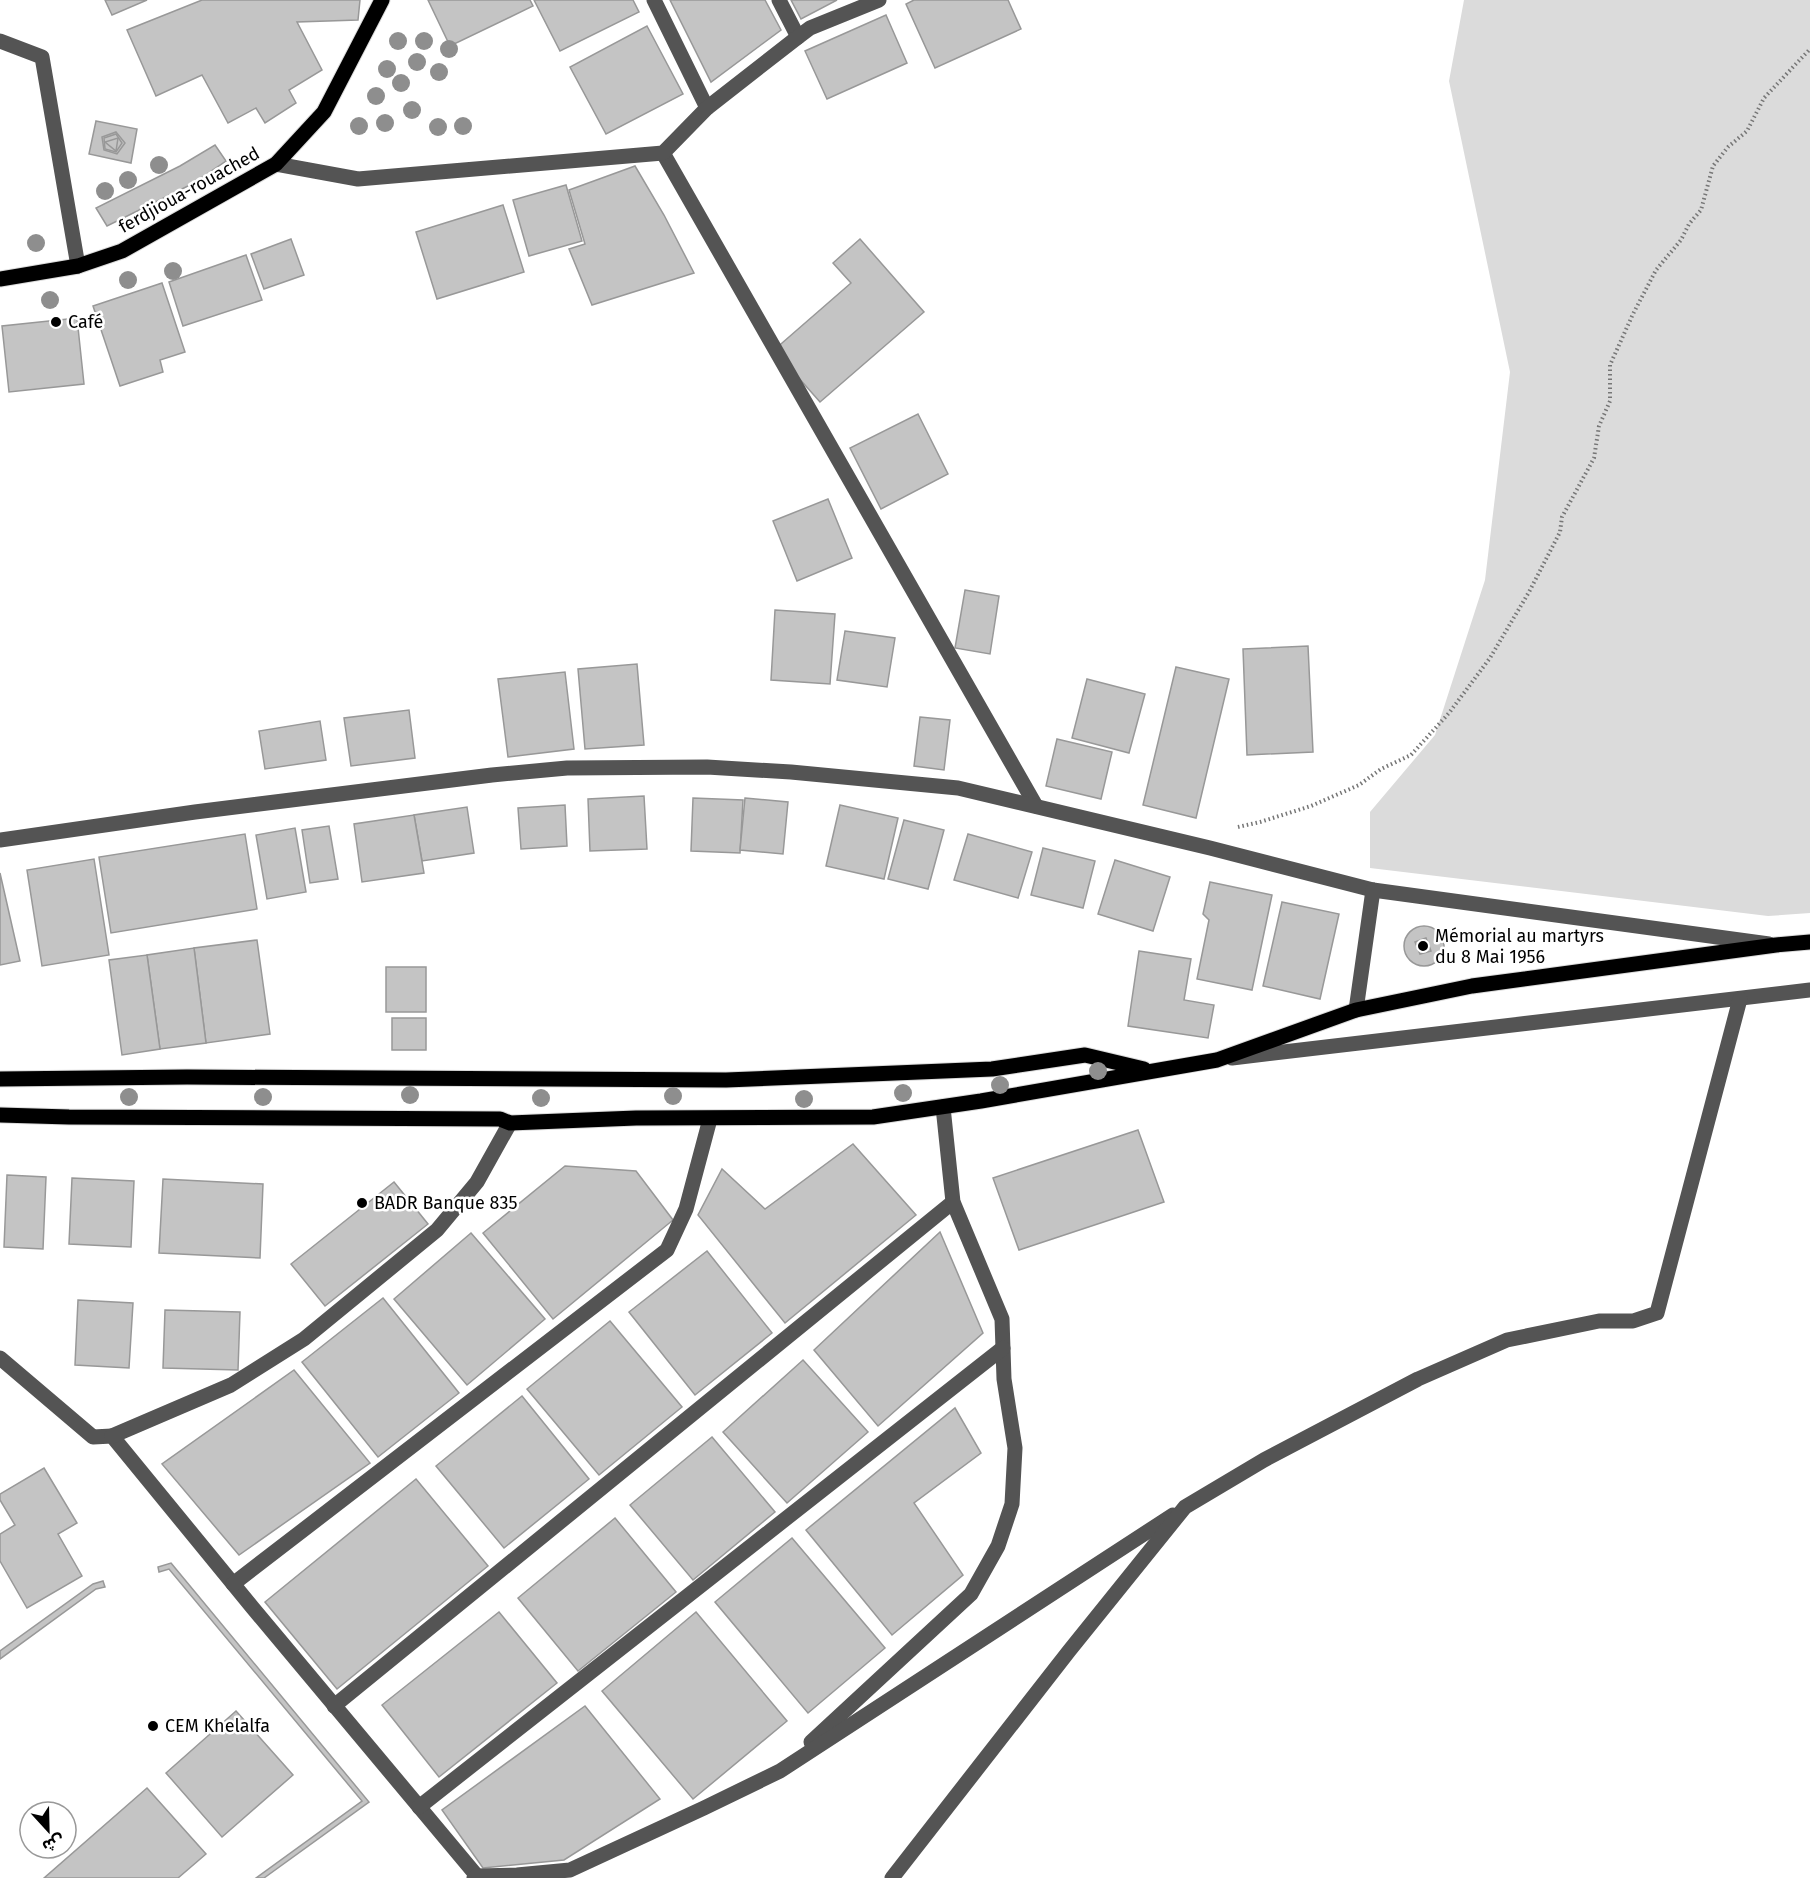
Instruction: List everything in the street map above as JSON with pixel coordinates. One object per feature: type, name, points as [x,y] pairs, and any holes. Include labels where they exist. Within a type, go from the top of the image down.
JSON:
[{"type":"main road","name":"ferdjioua-rouached","points":[[0,279],[78,266],[122,251],[276,164],[324,112],[382,0]]},
{"type":"main road","points":[[0,1115],[500,1119],[510,1123],[636,1118],[873,1117],[1217,1060],[1356,1010],[1472,986],[1810,942]]},
{"type":"main road","points":[[0,1079],[187,1077],[726,1080],[992,1069],[1085,1055],[1150,1070]]},
{"type":"street","points":[[654,0],[707,108]]},
{"type":"street","points":[[779,0],[798,37]]},
{"type":"street","points":[[276,164],[358,179],[663,153],[707,108],[810,28],[879,0]]},
{"type":"street","points":[[0,41],[42,57],[78,266]]},
{"type":"street","points":[[663,153],[1036,806]]},
{"type":"street","points":[[0,840],[375,788],[492,775],[567,768],[707,767],[791,772],[958,788],[1210,848],[1373,890],[1776,945]]},
{"type":"street","points":[[1356,1010],[1373,890]]},
{"type":"street","points":[[1217,1060],[1810,990]]},
{"type":"street","points":[[112,1436],[475,1877],[570,1870],[780,1771],[1185,1507],[1264,1460],[1418,1379],[1507,1340],[1599,1322],[1633,1321],[1657,1312],[1740,999]]},
{"type":"street","points":[[780,1771],[971,1594],[998,1546],[1012,1504],[1015,1448],[1004,1379],[1002,1319],[953,1202],[943,1107]]},
{"type":"street","points":[[233,1584],[667,1250],[686,1209],[710,1119]]},
{"type":"street","points":[[0,1358],[93,1437],[112,1436],[231,1385],[304,1339],[437,1230],[477,1182],[510,1123]]},
{"type":"street","points":[[334,1706],[953,1202]]},
{"type":"street","points":[[419,1807],[1003,1348]]},
{"type":"street","points":[[892,1878],[1185,1507]]},
{"type":"path","points":[[1210,848],[1222,832],[1311,806],[1359,785],[1381,769],[1411,755],[1449,713],[1490,657],[1529,592],[1560,532],[1562,517],[1594,458],[1599,426],[1610,401],[1610,365],[1656,270],[1682,240],[1689,224],[1701,210],[1713,166],[1728,147],[1747,131],[1764,98],[1810,49]]},
{"type":"shaded area","points":[[1464,0],[1810,0],[1810,913],[1768,916],[1370,868],[1370,812],[1435,735],[1485,580],[1510,372],[1449,81]]},
{"type":"building","points":[[105,0],[147,0],[112,15]]},
{"type":"building","points":[[202,0],[360,0],[358,20],[297,22],[322,70],[289,90],[296,103],[265,123],[256,108],[228,123],[202,75],[156,96],[127,30]]},
{"type":"building","points":[[428,0],[530,0],[533,6],[450,46]]},
{"type":"building","points":[[534,0],[633,0],[639,12],[560,51]]},
{"type":"building","points":[[670,0],[765,0],[781,30],[711,82]]},
{"type":"building","points":[[791,0],[837,0],[801,19]]},
{"type":"building","points":[[914,0],[1008,0],[1021,29],[935,68],[906,4]]},
{"type":"building","points":[[886,15],[907,63],[827,99],[805,51]]},
{"type":"building","points":[[647,26],[683,94],[606,134],[570,67]]},
{"type":"building","points":[[96,121],[137,129],[131,163],[89,154]]},
{"type":"building","points":[[116,132],[125,143],[117,154],[104,150],[102,137]]},
{"type":"building","points":[[116,134],[122,143],[116,152],[105,149],[104,138]]},
{"type":"building","points":[[118,138],[116,151],[105,142]]},
{"type":"building","points":[[215,145],[226,161],[192,184],[107,226],[96,208],[180,166]]},
{"type":"building","points":[[635,166],[694,273],[592,305],[569,249],[585,244],[569,190]]},
{"type":"building","points":[[566,185],[582,241],[529,256],[513,200]]},
{"type":"building","points":[[503,205],[524,272],[437,299],[416,232]]},
{"type":"building","points":[[291,239],[304,275],[264,289],[251,254]]},
{"type":"building","points":[[860,239],[924,312],[820,402],[774,350],[851,283],[833,263]]},
{"type":"building","points":[[246,255],[262,300],[183,326],[169,282]]},
{"type":"building","points":[[162,283],[185,352],[160,360],[163,372],[120,386],[93,306]]},
{"type":"building","points":[[77,318],[84,384],[9,392],[2,326]]},
{"type":"building","points":[[918,414],[948,474],[881,509],[850,448]]},
{"type":"building","points":[[828,499],[852,558],[797,581],[773,521]]},
{"type":"building","points":[[965,590],[999,596],[990,654],[955,648]]},
{"type":"building","points":[[775,610],[835,614],[830,684],[771,680]]},
{"type":"building","points":[[845,631],[895,638],[887,687],[837,680]]},
{"type":"building","points":[[1308,646],[1313,752],[1247,755],[1243,649]]},
{"type":"building","points":[[637,664],[644,745],[585,749],[578,669]]},
{"type":"building","points":[[1176,667],[1229,679],[1196,818],[1143,805]]},
{"type":"building","points":[[565,672],[574,749],[508,757],[498,679]]},
{"type":"building","points":[[1087,679],[1145,694],[1129,753],[1072,738]]},
{"type":"building","points":[[409,710],[415,758],[351,766],[344,718]]},
{"type":"building","points":[[920,717],[950,720],[944,770],[914,766]]},
{"type":"building","points":[[320,721],[326,760],[265,769],[259,731]]},
{"type":"building","points":[[1057,739],[1112,752],[1101,799],[1046,786]]},
{"type":"building","points":[[644,796],[647,849],[590,851],[588,799]]},
{"type":"building","points":[[693,798],[743,800],[740,853],[691,851]]},
{"type":"building","points":[[745,798],[788,802],[783,854],[740,850]]},
{"type":"building","points":[[565,805],[567,846],[521,849],[518,808]]},
{"type":"building","points":[[840,805],[898,818],[884,879],[826,866]]},
{"type":"building","points":[[467,807],[474,853],[422,861],[414,815]]},
{"type":"building","points":[[414,815],[424,873],[362,882],[354,824]]},
{"type":"building","points":[[904,820],[944,830],[928,889],[888,879]]},
{"type":"building","points":[[329,826],[338,879],[310,883],[302,830]]},
{"type":"building","points":[[295,828],[306,892],[267,899],[256,835]]},
{"type":"building","points":[[245,834],[257,909],[111,933],[99,857]]},
{"type":"building","points":[[968,834],[1032,852],[1018,898],[954,880]]},
{"type":"building","points":[[1043,848],[1095,861],[1083,908],[1031,895]]},
{"type":"building","points":[[94,859],[109,955],[42,966],[27,870]]},
{"type":"building","points":[[1115,860],[1170,877],[1153,931],[1098,914]]},
{"type":"building","points":[[0,873],[20,961],[0,965]]},
{"type":"building","points":[[1210,882],[1272,895],[1252,990],[1197,979],[1209,920],[1203,914]]},
{"type":"building","points":[[1282,902],[1339,914],[1320,999],[1263,986]]},
{"type":"building","points":[[1424,926],[1438,932],[1444,946],[1438,960],[1424,966],[1410,960],[1404,946],[1410,932]]},
{"type":"building","points":[[1426,938],[1431,951],[1420,954],[1415,942]]},
{"type":"building","points":[[257,940],[270,1034],[206,1043],[194,948]]},
{"type":"building","points":[[194,948],[206,1043],[160,1049],[147,955]]},
{"type":"building","points":[[1139,951],[1191,959],[1184,1000],[1214,1005],[1208,1038],[1128,1026]]},
{"type":"building","points":[[147,955],[160,1049],[122,1055],[109,960]]},
{"type":"building","points":[[386,967],[426,967],[426,1012],[386,1012]]},
{"type":"building","points":[[392,1018],[426,1018],[426,1050],[392,1050]]},
{"type":"building","points":[[1138,1130],[1164,1202],[1019,1250],[993,1178]]},
{"type":"building","points":[[853,1144],[916,1215],[785,1323],[698,1215],[722,1169],[765,1209]]},
{"type":"building","points":[[565,1166],[636,1171],[673,1220],[553,1319],[483,1233]]},
{"type":"building","points":[[7,1175],[46,1177],[43,1249],[4,1247]]},
{"type":"building","points":[[72,1178],[134,1181],[131,1247],[69,1244]]},
{"type":"building","points":[[163,1179],[263,1184],[260,1258],[159,1253]]},
{"type":"building","points":[[394,1182],[428,1224],[325,1306],[291,1264]]},
{"type":"building","points":[[940,1232],[983,1333],[878,1426],[814,1350]]},
{"type":"building","points":[[471,1233],[545,1319],[467,1385],[394,1299]]},
{"type":"building","points":[[707,1251],[772,1333],[695,1395],[629,1312]]},
{"type":"building","points":[[383,1298],[459,1393],[378,1457],[302,1362]]},
{"type":"building","points":[[78,1300],[133,1303],[129,1368],[75,1365]]},
{"type":"building","points":[[165,1310],[240,1312],[238,1370],[163,1368]]},
{"type":"building","points":[[610,1321],[682,1407],[599,1475],[527,1389]]},
{"type":"building","points":[[803,1360],[868,1432],[787,1503],[723,1432]]},
{"type":"building","points":[[294,1370],[370,1463],[239,1555],[162,1464]]},
{"type":"building","points":[[522,1396],[589,1479],[504,1548],[436,1466]]},
{"type":"building","points":[[955,1408],[981,1453],[914,1503],[963,1575],[892,1635],[806,1530]]},
{"type":"building","points":[[712,1437],[775,1512],[693,1580],[630,1505]]},
{"type":"building","points":[[44,1468],[77,1523],[58,1534],[82,1576],[27,1608],[0,1561],[0,1534],[15,1525],[0,1500],[0,1494]]},
{"type":"building","points":[[416,1479],[488,1566],[337,1689],[265,1602]]},
{"type":"building","points":[[615,1518],[676,1592],[578,1671],[518,1598]]},
{"type":"building","points":[[792,1538],[885,1648],[808,1713],[715,1602]]},
{"type":"building","points":[[171,1563],[369,1802],[264,1878],[256,1878],[362,1801],[169,1569],[159,1572],[158,1567]]},
{"type":"building","points":[[103,1581],[105,1587],[96,1589],[0,1659],[0,1651],[93,1584]]},
{"type":"building","points":[[499,1612],[557,1683],[439,1777],[382,1705]]},
{"type":"building","points":[[696,1612],[787,1721],[693,1799],[602,1691]]},
{"type":"building","points":[[585,1706],[660,1799],[564,1860],[483,1868],[442,1810]]},
{"type":"building","points":[[236,1711],[293,1775],[222,1837],[166,1773]]},
{"type":"building","points":[[147,1788],[206,1854],[178,1878],[44,1878],[65,1860],[78,1860],[78,1848]]},
{"type":"place","name":"Café","points":[[56,322]]},
{"type":"place","name":"Mémorial au martyrs du 8 Mai 1956","points":[[1423,946]]},
{"type":"place","name":"BADR Banque 835","points":[[362,1203]]},
{"type":"place","name":"CEM Khelalfa","points":[[153,1726]]}]
